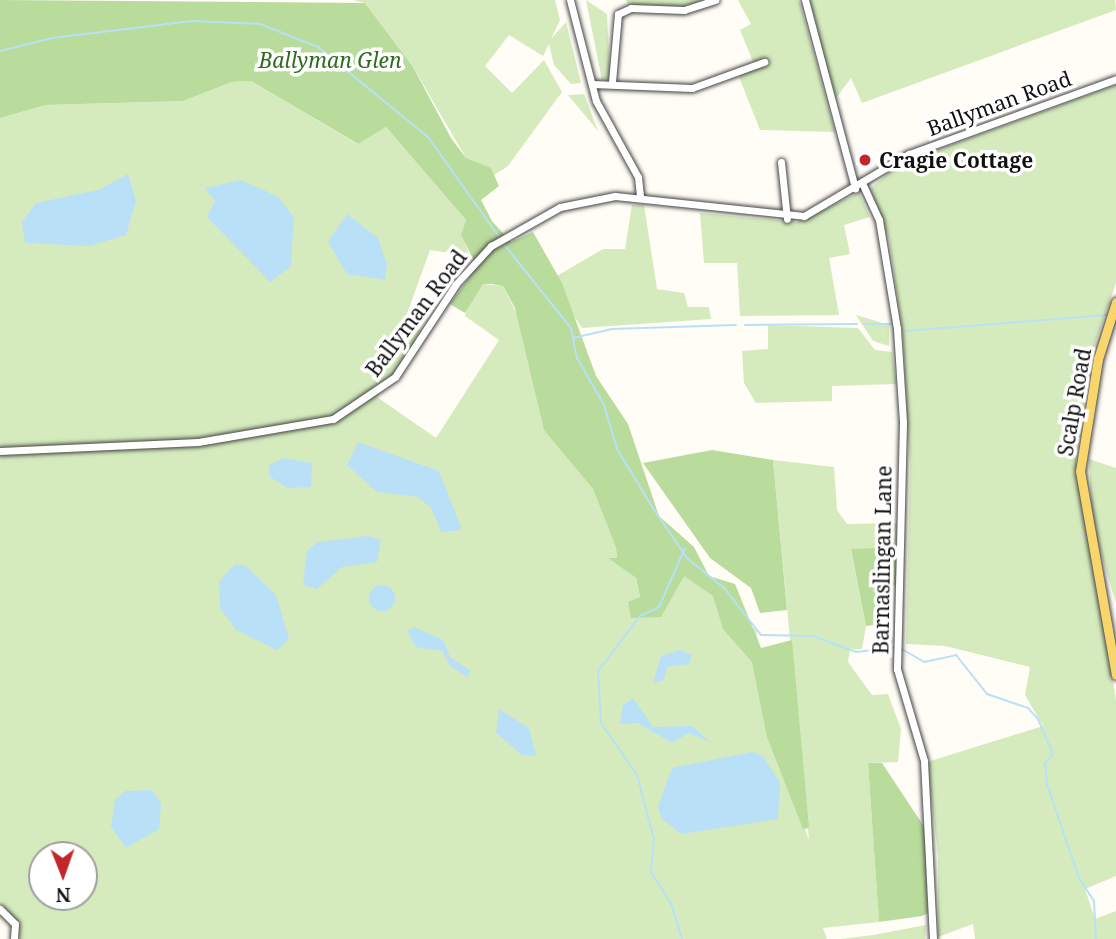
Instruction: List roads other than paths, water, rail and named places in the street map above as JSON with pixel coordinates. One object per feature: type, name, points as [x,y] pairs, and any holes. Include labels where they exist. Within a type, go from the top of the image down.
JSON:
[{"type":"main road","name":"Scalp Road","points":[[1116,302],[1098,359],[1080,471],[1116,675]]},
{"type":"street","points":[[570,0],[606,127],[638,177],[640,197]]},
{"type":"street","points":[[612,82],[618,14],[631,8],[684,10],[715,0]]},
{"type":"street","points":[[805,0],[855,188]]},
{"type":"street","points":[[592,84],[612,82],[692,88],[764,62]]},
{"type":"street","name":"Ballyman Road","points":[[0,451],[198,442],[333,419],[395,377],[456,284],[491,246],[510,233],[577,200],[640,197],[787,219],[855,188],[909,154],[1116,79]]},
{"type":"street","points":[[781,162],[787,219]]},
{"type":"street","name":"Barnaslingan Lane","points":[[862,183],[879,220],[897,328],[903,423],[898,647],[900,692],[924,761],[933,939]]},
{"type":"street","points":[[0,909],[15,924],[14,939]]},
{"type":"water","points":[[128,174],[136,201],[126,235],[89,246],[25,243],[22,222],[36,203],[98,190]]},
{"type":"water","points":[[240,180],[277,196],[294,217],[291,266],[270,282],[207,217],[215,201],[205,188]]},
{"type":"water","points":[[347,214],[378,238],[387,265],[385,280],[347,274],[328,242]]},
{"type":"water","points":[[358,442],[439,471],[462,530],[441,532],[432,509],[418,497],[377,492],[347,465]]},
{"type":"water","points":[[284,458],[312,463],[311,487],[288,488],[270,477],[269,465]]},
{"type":"water","points":[[368,536],[381,540],[377,562],[342,567],[317,589],[303,585],[307,551],[318,542]]},
{"type":"water","points":[[235,564],[246,566],[276,595],[289,639],[277,650],[236,630],[220,608],[219,581]]},
{"type":"water","points":[[382,585],[391,589],[395,598],[391,607],[382,611],[373,607],[369,598],[373,589]]},
{"type":"water","points":[[414,627],[443,640],[450,657],[471,671],[467,677],[450,666],[442,651],[416,647],[407,631]]},
{"type":"water","points":[[680,650],[692,655],[689,664],[667,667],[664,680],[653,683],[661,656]]},
{"type":"water","points":[[633,698],[653,727],[692,726],[710,742],[689,733],[672,743],[638,723],[620,724],[623,705]]},
{"type":"water","points":[[499,709],[529,728],[536,756],[522,755],[496,733]]},
{"type":"water","points":[[752,752],[763,756],[780,783],[778,819],[681,834],[661,818],[658,806],[672,768]]},
{"type":"water","points":[[152,790],[161,803],[159,829],[126,848],[111,827],[115,800],[125,791]]},
{"type":"waterway","points":[[0,51],[52,38],[192,21],[260,24],[318,47],[428,137],[499,237]]},
{"type":"waterway","points":[[502,242],[571,328],[577,358],[604,405],[617,449],[651,505],[687,558],[724,588],[761,635],[813,636],[856,652],[895,647]]},
{"type":"waterway","points":[[906,331],[1106,315]]},
{"type":"waterway","points":[[1108,341],[1116,319]]},
{"type":"waterway","points":[[745,325],[857,324]]},
{"type":"waterway","points":[[864,324],[890,324]]},
{"type":"waterway","points":[[573,338],[611,329],[736,325]]},
{"type":"waterway","points":[[682,939],[671,904],[651,872],[654,839],[637,775],[601,723],[598,671],[640,616],[659,607],[685,548]]},
{"type":"waterway","points":[[900,648],[924,662],[956,655],[987,694],[1028,708],[1038,719],[1053,754],[1045,763],[1047,784],[1079,878],[1094,901],[1096,939]]},
{"type":"place","name":"Cragie Cottage","points":[[865,160]]},
{"type":"park label","name":"Ballyman Glen","points":[[330,60]]}]
